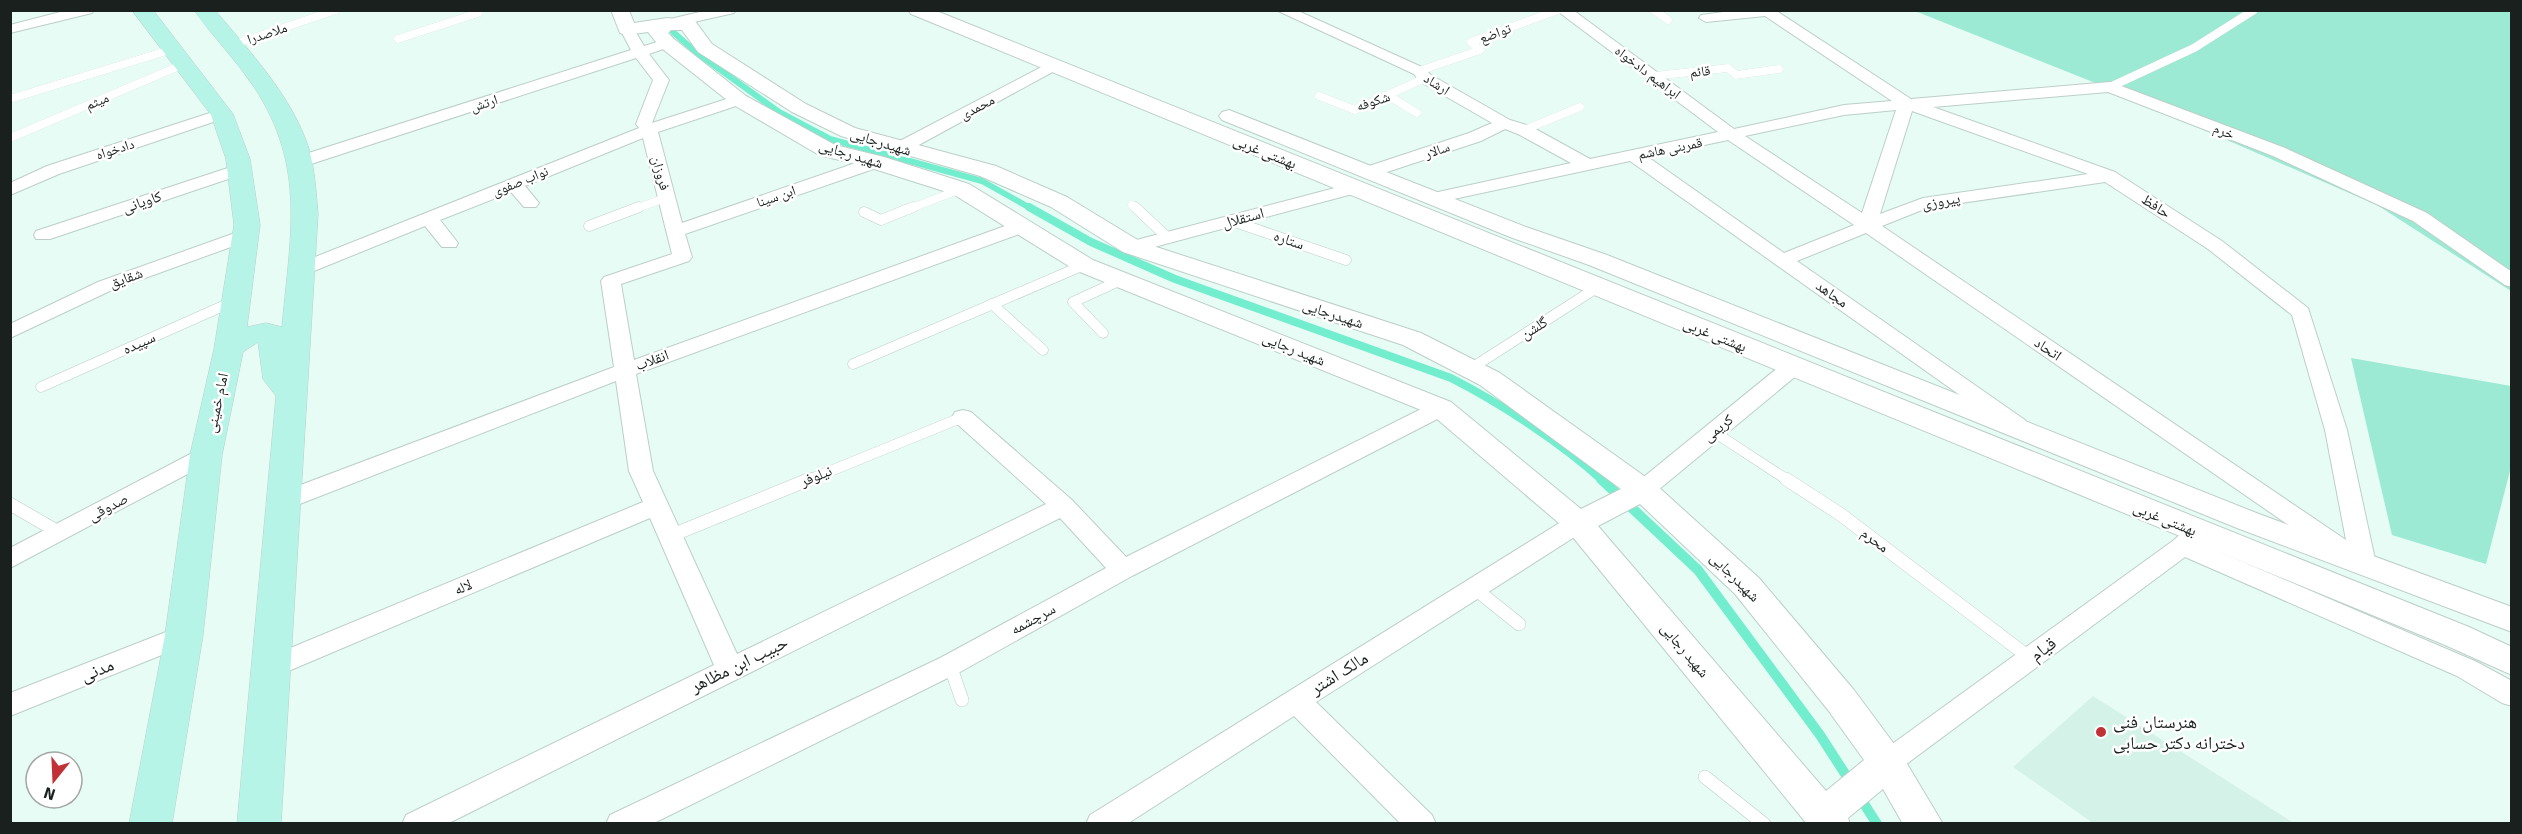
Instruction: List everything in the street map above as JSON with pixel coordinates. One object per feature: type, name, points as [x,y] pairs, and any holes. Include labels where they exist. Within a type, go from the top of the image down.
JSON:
[{"type":"main road","name":"امام خمینی","points":[[142,10],[222,114],[240,169],[246,235],[229,349],[206,455],[184,635],[150,824]]},
{"type":"main road","points":[[204,10],[282,115],[299,162],[305,214],[259,824]]},
{"type":"main road","points":[[229,349],[260,330],[272,333],[278,379],[292,397]]},
{"type":"street","points":[[10,29],[87,10]]},
{"type":"street","points":[[620,10],[627,29]]},
{"type":"street","name":"ارتش","points":[[299,162],[640,53],[667,34],[729,10]]},
{"type":"street","name":"بهشتی غربی","points":[[917,10],[1053,66],[1191,111]]},
{"type":"street","name":"بهشتی غربی","points":[[966,10],[1191,111],[1361,180],[1598,287],[1794,366],[2190,539],[2457,636],[2510,661]]},
{"type":"street","name":"ارشاد","points":[[1283,10],[1422,75],[1504,123],[1524,130],[1587,165]]},
{"type":"street","name":"ابراهیم دادخواه","points":[[1563,10],[1732,135]]},
{"type":"street","points":[[1706,18],[1766,11]]},
{"type":"street","name":"حافظ","points":[[1766,11],[1906,103],[2109,176],[2215,245],[2301,312],[2336,430],[2363,564]]},
{"type":"street","name":"شهیدرجایی","points":[[627,29],[667,34],[689,25],[694,37],[705,48],[799,108],[848,132],[988,171],[1059,202],[1132,248],[1412,339],[1490,379],[1643,490],[1747,586],[1841,700],[1887,763],[1924,824]]},
{"type":"street","name":"فروزان","points":[[626,370],[611,281],[682,257],[649,130],[644,124],[661,80],[640,53],[627,29]]},
{"type":"street","name":"شهید رجایی","points":[[667,34],[739,100],[827,150],[876,162],[961,189],[1084,265],[1441,408],[1578,523],[1824,821]]},
{"type":"street","name":"محمدی","points":[[900,148],[1053,66]]},
{"type":"street","name":"خرم","points":[[1906,103],[2110,87],[2279,152],[2420,217],[2511,281]]},
{"type":"street","name":"نواب صفوی","points":[[302,269],[649,130],[739,100]]},
{"type":"street","points":[[1867,225],[1906,103]]},
{"type":"street","name":"قمربنی هاشم","points":[[1435,198],[1845,110],[1906,103]]},
{"type":"street","name":"دادخواه","points":[[10,190],[53,170],[222,114]]},
{"type":"street","name":"سالار","points":[[1361,180],[1474,137],[1504,123]]},
{"type":"street","name":"اتحاد","points":[[1732,135],[2363,564]]},
{"type":"street","points":[[876,162],[900,148]]},
{"type":"street","name":"مجاهد","points":[[1633,155],[2030,435]]},
{"type":"street","name":"ابن سینا","points":[[676,231],[876,162]]},
{"type":"street","name":"کاویانی","points":[[43,235],[240,169]]},
{"type":"street","name":"پیروزی","points":[[1783,260],[1923,202],[2109,176]]},
{"type":"street","name":"بهشتی غربی","points":[[1361,180],[1435,198],[1518,232],[1609,264],[2030,435],[2511,620]]},
{"type":"street","name":"استقلال","points":[[1132,248],[1232,221],[1361,180]]},
{"type":"street","points":[[514,183],[530,203]]},
{"type":"street","points":[[428,218],[449,243]]},
{"type":"street","name":"انقلاب","points":[[283,501],[626,370],[1023,226]]},
{"type":"street","name":"شقایق","points":[[10,332],[105,286],[246,235]]},
{"type":"street","points":[[1084,265],[1132,248]]},
{"type":"street","name":"کریمی","points":[[1643,490],[1794,366]]},
{"type":"street","points":[[626,370],[640,471],[729,668]]},
{"type":"street","name":"سرچشمه","points":[[621,824],[950,665],[1123,570],[1441,408]]},
{"type":"street","points":[[963,417],[1063,506],[1123,570]]},
{"type":"street","name":"صدوقی","points":[[10,560],[206,455]]},
{"type":"street","points":[[1578,523],[1643,490]]},
{"type":"street","name":"لاله","points":[[269,668],[656,506]]},
{"type":"street","name":"حبیب ابن مظاهر","points":[[417,824],[729,668],[1063,506]]},
{"type":"street","name":"مالک اشتر","points":[[1101,824],[1578,523]]},
{"type":"street","points":[[2190,539],[2467,669],[2511,695]]},
{"type":"street","name":"قیام","points":[[1887,763],[2190,539]]},
{"type":"street","name":"مدنی","points":[[10,705],[184,635]]},
{"type":"street","points":[[1296,700],[1421,824]]},
{"type":"street","points":[[1824,821],[1887,763]]},
{"type":"lane","name":"ملاصدرا","points":[[232,45],[336,10]]},
{"type":"lane","points":[[398,39],[478,13],[472,10]]},
{"type":"lane","name":"تواضع","points":[[1422,75],[1480,50],[1471,42],[1558,10]]},
{"type":"lane","points":[[1654,10],[1668,20]]},
{"type":"lane","points":[[2110,87],[2194,48],[2254,10]]},
{"type":"lane","points":[[10,99],[178,56]]},
{"type":"lane","name":"میثم","points":[[10,138],[178,56]]},
{"type":"lane","name":"قائم","points":[[1654,76],[1728,68],[1736,75],[1779,69]]},
{"type":"lane","name":"شکوفه","points":[[1319,96],[1355,110],[1389,96],[1422,75]]},
{"type":"lane","points":[[1389,96],[1417,113]]},
{"type":"lane","points":[[1524,130],[1580,107]]},
{"type":"lane","points":[[864,212],[881,220],[961,189]]},
{"type":"lane","points":[[589,226],[668,197]]},
{"type":"lane","points":[[1132,205],[1168,238]]},
{"type":"lane","name":"ستاره","points":[[1232,221],[1346,260]]},
{"type":"lane","points":[[853,364],[1084,265]]},
{"type":"lane","points":[[1103,333],[1073,302],[1121,280]]},
{"type":"lane","name":"گلشن","points":[[1470,369],[1598,287]]},
{"type":"lane","name":"سپیده","points":[[41,387],[238,299]]},
{"type":"lane","points":[[992,304],[1043,350]]},
{"type":"lane","name":"نیلوفر","points":[[670,536],[963,417]]},
{"type":"lane","name":"محرم","points":[[1714,432],[1840,514],[2030,658]]},
{"type":"lane","points":[[10,504],[60,533]]},
{"type":"lane","points":[[1474,588],[1519,624]]},
{"type":"lane","points":[[950,665],[962,700]]},
{"type":"lane","points":[[1705,777],[1764,824]]},
{"type":"shaded area","name":"هنرستان فنی دخترانه دکتر حسابی","points":[[2093,696],[2294,823],[2093,823],[2013,767]]},
{"type":"green space","points":[[1915,11],[2511,11],[2511,291],[2377,205],[2098,84]]},
{"type":"green space","points":[[2351,358],[2511,386],[2511,467],[2486,564],[2392,535]]},
{"type":"waterway","points":[[673,32],[697,53],[779,112],[830,139],[982,181],[1032,209]]},
{"type":"waterway","points":[[1029,207],[1091,242],[1175,279],[1451,378],[1490,399],[1530,425],[1569,452],[1603,481]]},
{"type":"waterway","points":[[1601,479],[1698,570],[1820,735],[1851,783]]},
{"type":"waterway","points":[[1859,796],[1877,824]]},
{"type":"place","name":"هنرستان فنی دخترانه دکتر حسابی","points":[[2101,732]]}]
